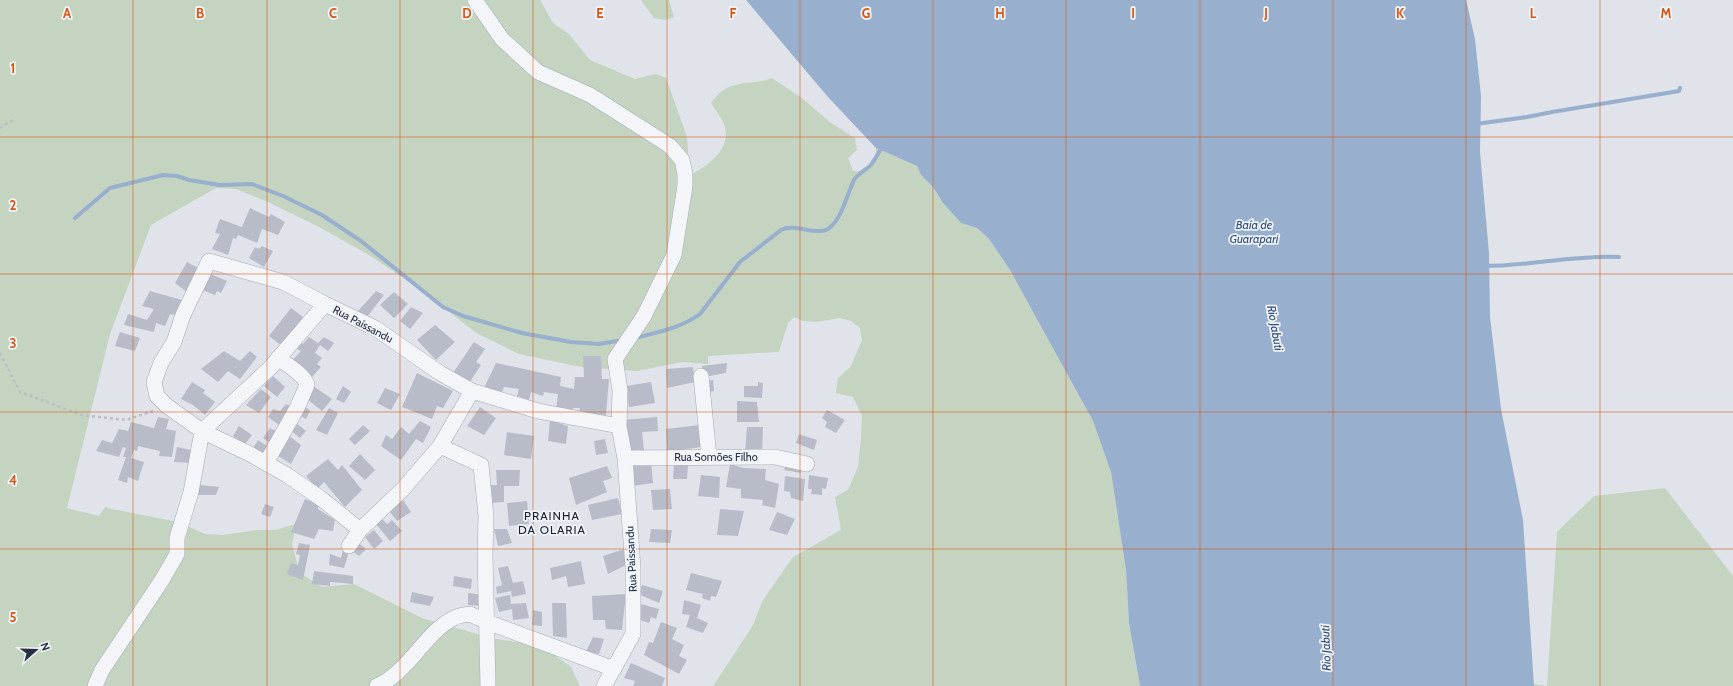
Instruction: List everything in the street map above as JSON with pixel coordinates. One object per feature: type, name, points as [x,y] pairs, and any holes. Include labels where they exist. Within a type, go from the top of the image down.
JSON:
[{"type":"street","name":"Rua Paíssandu","points":[[475,0],[502,39],[538,72],[590,95],[670,146],[682,160],[685,174],[685,186],[674,255],[644,316],[615,359],[620,390],[619,426],[625,458],[633,568],[632,634],[604,686]]},
{"type":"street","name":"Rua Paíssandu","points":[[167,406],[157,396],[154,382],[161,363],[174,342],[183,315],[210,261],[283,282],[374,328],[440,373],[472,391],[538,411],[619,426]]},
{"type":"street","points":[[95,686],[102,670],[162,580],[177,554],[177,538],[191,492],[202,431],[278,358],[325,304]]},
{"type":"street","points":[[266,463],[297,408],[307,385],[307,382],[303,377],[278,358]]},
{"type":"street","points":[[701,376],[709,457]]},
{"type":"street","points":[[350,546],[360,530],[403,489],[440,446],[472,391]]},
{"type":"street","points":[[167,406],[202,431],[287,475],[360,530]]},
{"type":"street","points":[[440,446],[481,465],[486,516],[485,556],[488,686]]},
{"type":"street","name":"Rua Somões Filho","points":[[625,458],[775,457],[807,464]]},
{"type":"street","points":[[377,686],[403,667],[440,628],[455,618],[470,614],[487,622],[614,668]]},
{"type":"path","points":[[0,128],[15,119]]},
{"type":"path","points":[[0,353],[20,392],[82,415],[126,420],[167,406]]},
{"type":"green space","points":[[0,0],[540,0],[553,23],[569,34],[590,60],[635,79],[656,74],[666,78],[687,137],[690,175],[710,162],[721,150],[724,143],[726,135],[725,127],[711,103],[715,98],[722,91],[734,85],[772,78],[802,98],[831,123],[855,138],[857,150],[848,158],[853,171],[864,170],[871,166],[875,158],[876,148],[917,166],[921,175],[933,187],[943,203],[961,223],[977,228],[989,239],[1010,270],[1093,421],[1111,472],[1126,570],[1129,623],[1140,686],[713,686],[752,627],[763,600],[793,557],[841,530],[835,497],[848,490],[858,467],[862,416],[853,397],[836,393],[838,378],[851,366],[862,340],[860,328],[851,321],[840,318],[817,322],[803,321],[794,317],[788,323],[779,352],[708,356],[708,364],[682,362],[637,371],[581,367],[519,354],[476,333],[423,291],[369,255],[321,228],[268,202],[236,189],[216,188],[151,225],[110,334],[67,508],[99,516],[106,506],[107,508],[178,522],[205,534],[223,535],[257,530],[275,530],[296,524],[292,545],[300,573],[322,587],[354,584],[422,618],[491,638],[542,646],[571,667],[580,686],[0,686]]},
{"type":"green space","points":[[641,0],[669,0],[674,17],[665,20],[654,18]]},
{"type":"green space","points":[[1665,488],[1733,576],[1733,686],[1547,686],[1557,532],[1594,496]]},
{"type":"green space","points":[[1534,684],[1547,686],[1534,686]]},
{"type":"water","name":"Baía de Guarapari","points":[[746,0],[1466,0],[1475,39],[1481,96],[1480,152],[1489,253],[1490,317],[1501,409],[1523,520],[1534,686],[1140,686],[1129,623],[1126,570],[1111,472],[1093,421],[1010,270],[989,239],[977,228],[961,223],[943,203],[933,187],[921,175],[917,166],[876,148],[828,97]]},
{"type":"building","points":[[250,208],[269,217],[271,214],[285,222],[278,235],[262,229],[257,243],[238,235],[236,239],[233,238],[228,255],[212,249],[220,234],[215,233],[220,219],[242,227]]},
{"type":"building","points":[[262,246],[273,251],[264,267],[249,258],[255,247],[259,249]]},
{"type":"building","points":[[187,262],[198,268],[187,292],[175,283]]},
{"type":"building","points":[[208,273],[227,281],[221,293],[217,291],[215,295],[200,289]]},
{"type":"building","points":[[150,291],[182,300],[175,315],[170,314],[165,326],[156,323],[154,332],[124,325],[128,314],[147,320],[154,309],[142,306]]},
{"type":"building","points":[[376,291],[384,295],[367,317],[358,311]]},
{"type":"building","points":[[394,292],[408,304],[394,318],[380,305]]},
{"type":"building","points":[[411,307],[423,313],[410,329],[400,321]]},
{"type":"building","points":[[291,308],[303,317],[282,346],[269,336]]},
{"type":"building","points":[[435,325],[455,342],[436,360],[417,340]]},
{"type":"building","points":[[120,332],[140,338],[135,351],[115,346]]},
{"type":"building","points":[[309,337],[318,343],[324,337],[334,343],[328,351],[320,345],[315,353],[322,358],[317,364],[321,367],[311,378],[291,362],[301,351],[295,348],[300,342],[303,344]]},
{"type":"building","points":[[474,342],[485,349],[476,362],[481,365],[469,383],[453,373]]},
{"type":"building","points":[[224,351],[240,361],[250,351],[257,357],[240,379],[228,371],[218,382],[201,369]]},
{"type":"building","points":[[583,356],[601,356],[602,379],[609,379],[606,415],[579,413],[580,408],[573,408],[571,414],[556,410],[558,394],[544,392],[543,396],[531,392],[529,400],[517,396],[519,389],[504,387],[501,394],[484,388],[496,363],[561,377],[560,386],[574,389],[575,377],[584,377]]},
{"type":"building","points":[[727,363],[726,373],[704,377],[702,366]]},
{"type":"building","points":[[693,367],[695,382],[667,388],[666,369]]},
{"type":"building","points":[[417,373],[453,391],[443,408],[437,406],[432,419],[402,407]]},
{"type":"building","points":[[273,376],[285,387],[277,397],[264,386]]},
{"type":"building","points":[[713,380],[714,391],[706,393],[704,382]]},
{"type":"building","points":[[192,382],[205,390],[203,393],[215,402],[205,415],[193,405],[181,399]]},
{"type":"building","points":[[651,382],[655,403],[629,407],[626,386]]},
{"type":"building","points":[[758,382],[763,383],[762,398],[744,397],[744,386],[758,386]]},
{"type":"building","points":[[313,386],[332,399],[322,411],[306,398]]},
{"type":"building","points":[[343,386],[351,392],[344,403],[336,399]]},
{"type":"building","points":[[385,388],[400,394],[391,410],[377,403]]},
{"type":"building","points":[[261,389],[271,397],[259,413],[246,405]]},
{"type":"building","points":[[737,401],[757,402],[759,422],[737,422]]},
{"type":"building","points":[[286,404],[295,408],[279,425],[268,417],[273,409],[280,411]]},
{"type":"building","points":[[303,404],[310,411],[306,419],[297,414]]},
{"type":"building","points":[[480,407],[496,418],[484,435],[467,426]]},
{"type":"building","points":[[329,408],[338,413],[327,435],[316,430]]},
{"type":"building","points":[[827,410],[845,420],[836,433],[825,427],[827,422],[822,418]]},
{"type":"building","points":[[158,417],[169,419],[166,429],[176,431],[172,457],[159,456],[160,451],[138,446],[137,451],[134,450],[131,458],[144,462],[138,481],[128,477],[127,483],[118,480],[126,457],[123,457],[126,448],[123,447],[119,457],[96,451],[102,440],[112,443],[119,429],[128,431],[131,422],[154,428]]},
{"type":"building","points":[[657,417],[658,431],[642,432],[644,450],[627,451],[623,420]]},
{"type":"building","points":[[550,420],[568,426],[566,444],[548,441]]},
{"type":"building","points":[[420,421],[431,427],[423,443],[416,439],[401,460],[381,446],[386,435],[392,439],[401,427],[409,434]]},
{"type":"building","points":[[295,422],[306,431],[300,438],[289,429]]},
{"type":"building","points":[[363,425],[370,431],[355,445],[349,439]]},
{"type":"building","points":[[699,425],[701,447],[667,452],[666,429]]},
{"type":"building","points":[[239,426],[252,435],[245,444],[233,436]]},
{"type":"building","points":[[747,427],[763,427],[762,453],[745,453]]},
{"type":"building","points":[[270,428],[281,434],[273,445],[263,438]]},
{"type":"building","points":[[507,432],[534,436],[531,459],[504,455]]},
{"type":"building","points":[[799,434],[817,440],[814,450],[796,443]]},
{"type":"building","points":[[288,435],[301,445],[291,464],[275,454]]},
{"type":"building","points":[[605,439],[608,453],[596,455],[594,441]]},
{"type":"building","points":[[258,440],[270,448],[264,456],[252,450]]},
{"type":"building","points":[[177,447],[195,451],[192,463],[174,462]]},
{"type":"building","points":[[360,454],[375,470],[365,480],[349,466]]},
{"type":"building","points":[[328,459],[338,470],[342,465],[362,490],[345,507],[324,482],[317,489],[306,476]]},
{"type":"building","points":[[651,462],[653,483],[632,486],[630,464]]},
{"type":"building","points":[[730,464],[743,468],[766,469],[765,480],[779,484],[775,508],[762,505],[763,500],[741,498],[741,489],[726,487]]},
{"type":"building","points":[[786,464],[802,465],[801,473],[784,470]]},
{"type":"building","points":[[674,465],[688,465],[687,479],[673,479]]},
{"type":"building","points":[[607,466],[612,478],[603,481],[607,492],[576,505],[569,478]]},
{"type":"building","points":[[496,470],[520,470],[519,486],[504,486],[504,502],[492,503],[491,485],[497,485]]},
{"type":"building","points":[[701,475],[720,477],[719,498],[698,496]]},
{"type":"building","points":[[809,475],[828,478],[826,489],[822,488],[822,495],[811,494],[812,489],[808,489]]},
{"type":"building","points":[[785,476],[805,479],[803,501],[791,498],[790,492],[784,491]]},
{"type":"building","points":[[199,485],[219,487],[216,495],[198,495]]},
{"type":"building","points":[[670,489],[672,509],[653,510],[651,490]]},
{"type":"building","points":[[618,498],[622,514],[592,520],[588,505]]},
{"type":"building","points":[[305,499],[318,504],[318,509],[335,520],[333,531],[319,529],[314,539],[291,532]]},
{"type":"building","points":[[403,500],[411,512],[397,521],[388,509]]},
{"type":"building","points":[[527,501],[529,524],[509,526],[507,503]]},
{"type":"building","points":[[265,504],[274,507],[270,517],[261,514]]},
{"type":"building","points":[[720,509],[744,511],[738,536],[717,535]]},
{"type":"building","points":[[777,512],[795,519],[787,535],[769,530]]},
{"type":"building","points":[[382,519],[387,524],[392,520],[402,531],[390,541],[376,524]]},
{"type":"building","points":[[494,529],[507,529],[512,543],[498,546]]},
{"type":"building","points":[[651,529],[672,530],[670,543],[649,542]]},
{"type":"building","points":[[374,530],[383,541],[374,549],[365,537]]},
{"type":"building","points":[[357,542],[366,549],[359,556],[351,550]]},
{"type":"building","points":[[299,543],[310,545],[303,580],[287,574],[291,563],[298,565],[300,555],[296,554]]},
{"type":"building","points":[[624,549],[628,564],[608,574],[603,556]]},
{"type":"building","points":[[343,550],[349,552],[344,568],[329,565],[330,554],[341,558]]},
{"type":"building","points":[[581,561],[585,584],[568,587],[566,576],[552,580],[550,568]]},
{"type":"building","points":[[508,566],[513,583],[523,581],[526,594],[512,597],[511,591],[497,594],[496,587],[502,585],[498,568]]},
{"type":"building","points":[[314,571],[353,576],[353,584],[330,582],[330,586],[312,584]]},
{"type":"building","points":[[691,573],[722,581],[716,597],[711,596],[710,601],[702,598],[703,594],[686,590]]},
{"type":"building","points":[[454,576],[472,579],[471,589],[453,586]]},
{"type":"building","points":[[642,585],[663,591],[659,603],[638,594]]},
{"type":"building","points":[[412,592],[434,597],[430,606],[410,602]]},
{"type":"building","points":[[468,593],[483,595],[482,606],[468,605]]},
{"type":"building","points":[[626,594],[622,630],[606,629],[605,620],[593,620],[592,596]]},
{"type":"building","points":[[510,595],[511,604],[526,603],[529,618],[513,620],[512,609],[499,612],[495,598]]},
{"type":"building","points":[[684,600],[701,605],[697,618],[708,623],[703,633],[686,627],[690,615],[682,614]]},
{"type":"building","points":[[552,603],[566,603],[567,638],[553,636]]},
{"type":"building","points":[[641,604],[659,609],[656,619],[651,617],[649,623],[637,619]]},
{"type":"building","points":[[533,610],[542,612],[542,626],[532,625]]},
{"type":"building","points":[[661,622],[677,628],[672,639],[684,645],[679,656],[687,660],[679,674],[644,655],[649,642],[653,643]]},
{"type":"building","points":[[593,637],[604,639],[599,654],[586,652]]},
{"type":"building","points":[[631,663],[665,678],[662,686],[633,686],[635,681],[624,678]]},
{"type":"waterway","points":[[1476,124],[1527,117],[1679,91],[1680,88]]},
{"type":"waterway","points":[[635,338],[677,326],[700,314],[740,262],[781,230],[787,228],[815,231],[826,230],[840,215],[854,180],[859,174],[870,166],[883,145]]},
{"type":"waterway","points":[[75,218],[110,188],[163,175],[177,176],[189,180],[220,185],[252,184],[283,196],[322,215],[361,241],[443,307],[463,316],[522,333],[571,342],[599,344],[623,340]]},
{"type":"waterway","points":[[1484,266],[1501,266],[1585,258],[1619,257]]},
{"type":"district","name":"PRAINHA DA OLARIA","points":[[552,523]]},
{"type":"water label","name":"Rio Jabuti","points":[[1275,328]]},
{"type":"water label","name":"Rio Jabuti","points":[[1326,648]]}]
